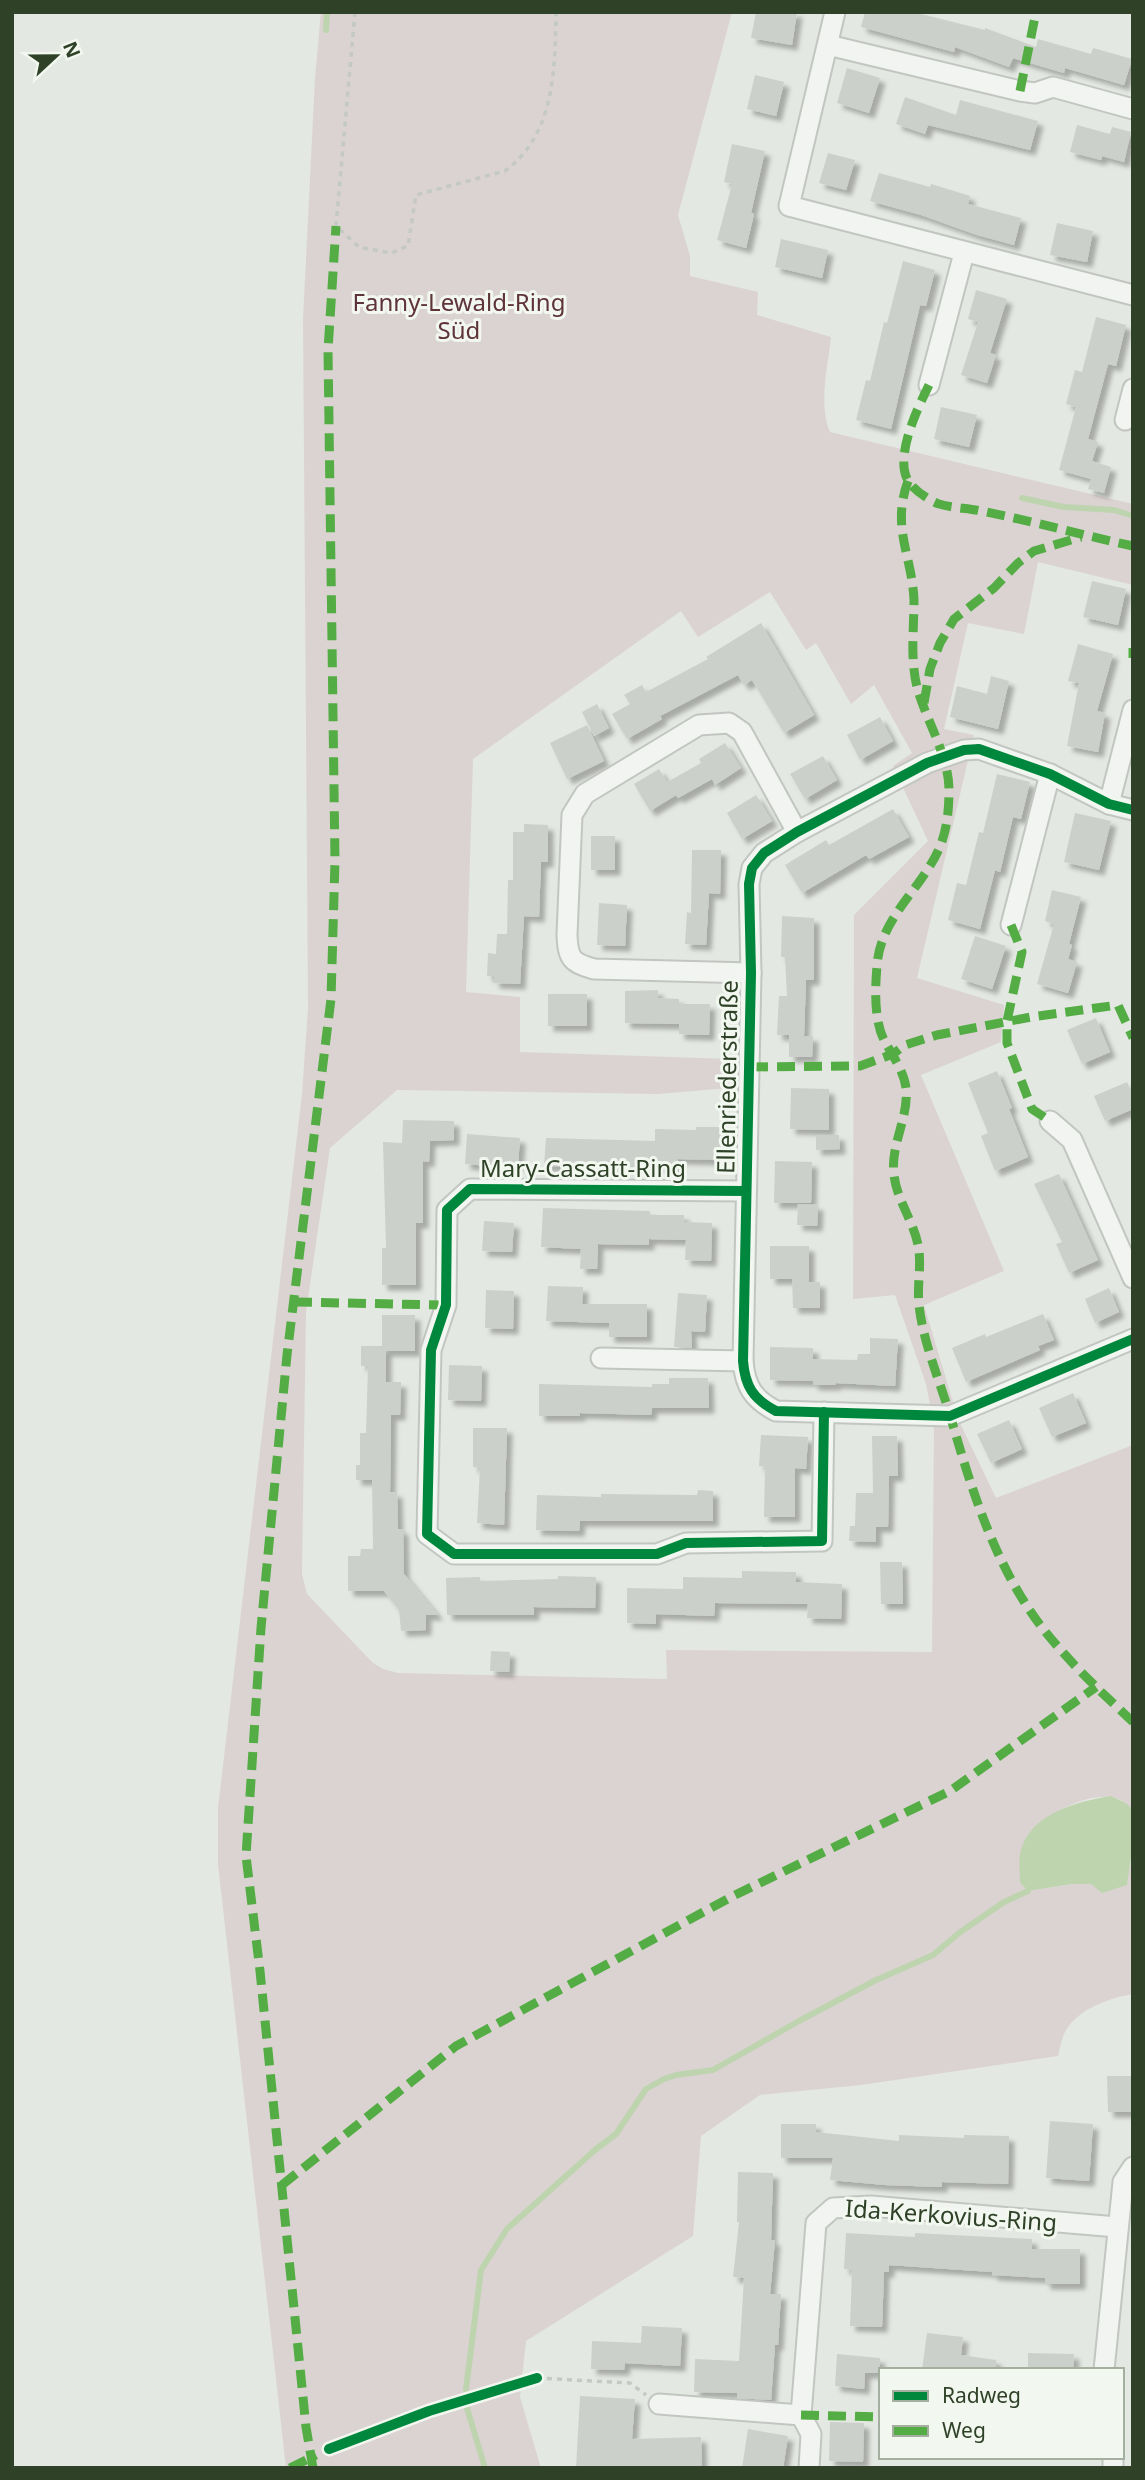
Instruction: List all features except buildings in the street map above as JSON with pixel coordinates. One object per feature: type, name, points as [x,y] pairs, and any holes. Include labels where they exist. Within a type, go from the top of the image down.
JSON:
[{"type":"street","points":[[835,12],[789,206],[1133,295]]},
{"type":"street","points":[[828,45],[1020,91],[1035,93],[1053,87],[1133,109]]},
{"type":"street","points":[[929,385],[964,253]]},
{"type":"street","points":[[1125,420],[1133,389]]},
{"type":"street","points":[[1108,804],[1133,710]]},
{"type":"street","points":[[751,973],[594,969],[573,960],[568,952],[567,935],[572,815],[585,794],[699,725],[729,723],[741,732],[797,832]]},
{"type":"street","name":"Ellenriederstraße","points":[[1133,810],[1108,804],[1050,774],[979,749],[964,750],[927,763],[797,832],[764,853],[752,868],[749,884],[751,973],[744,1375],[761,1403],[776,1411],[950,1416],[1133,1339]]},
{"type":"street","points":[[1011,925],[1050,774]]},
{"type":"street","points":[[1050,1121],[1072,1140],[1133,1278]]},
{"type":"street","name":"Mary-Cassatt-Ring","points":[[746,1191],[470,1189],[447,1210],[446,1305],[431,1350],[427,1534],[453,1554],[657,1554],[686,1543],[822,1541],[824,1412]]},
{"type":"street","points":[[601,1358],[743,1361]]},
{"type":"street","points":[[1104,2368],[1116,2227],[1123,2182],[1133,2167]]},
{"type":"street","name":"Ida-Kerkovius-Ring","points":[[809,2468],[811,2434],[801,2416],[816,2223],[833,2208],[871,2206],[1116,2227]]},
{"type":"street","points":[[659,2404],[801,2416]]},
{"type":"path","points":[[355,12],[336,226],[359,247],[391,253],[408,246],[416,195],[505,171],[517,162],[527,149],[548,107],[553,88],[556,12]]},
{"type":"path","points":[[537,2378],[630,2383],[659,2404]]},
{"type":"green space","name":"Fanny-Lewald-Ring Süd","points":[[321,12],[732,12],[678,215],[690,256],[690,276],[758,292],[757,315],[831,337],[824,397],[830,432],[1133,504],[1133,585],[1038,562],[1024,634],[968,623],[944,729],[974,735],[917,978],[1004,1005],[1001,1042],[921,1075],[1004,1271],[924,1305],[958,1419],[996,1498],[1133,1445],[1133,1813],[1125,1802],[1112,1797],[1097,1797],[1081,1801],[1050,1816],[1037,1826],[1026,1841],[1021,1858],[1020,1883],[1028,1891],[1091,1884],[1130,1868],[1133,1849],[1133,1994],[1104,2002],[1076,2018],[1064,2034],[1058,2056],[861,2085],[760,2095],[701,2136],[693,2236],[526,2341],[520,2397],[541,2468],[286,2468],[218,1864],[218,1808],[302,1094],[308,1008],[303,319],[315,78]],"holes":[[[770,592],[806,650],[816,643],[851,704],[874,685],[912,753],[893,766],[928,841],[854,915],[853,1299],[895,1295],[926,1384],[934,1425],[932,1652],[666,1650],[667,1679],[398,1673],[383,1669],[373,1663],[307,1594],[302,1574],[306,1312],[330,1148],[397,1090],[658,1094],[729,1088],[731,1059],[520,1052],[520,997],[466,992],[473,759],[681,611],[698,637]]]},
{"type":"shaded area","points":[[1111,1796],[1128,1805],[1133,1813],[1133,1844],[1127,1885],[1102,1893],[1091,1884],[1028,1891],[1020,1883],[1021,1850],[1026,1837],[1045,1818],[1058,1811],[1085,1801]]},
{"type":"waterway","points":[[326,30],[327,12]]},
{"type":"waterway","points":[[1022,498],[1064,507],[1114,510],[1133,516]]},
{"type":"waterway","points":[[466,2389],[481,2270],[507,2229],[616,2134],[646,2089],[676,2075],[713,2070],[874,1981],[933,1955],[1004,1902],[1028,1891]]},
{"type":"waterway","points":[[467,2408],[485,2468]]},
{"type":"marked path","points":[[1020,91],[1036,12]]},
{"type":"marked path","points":[[313,2468],[306,2427],[246,1856],[261,1628],[287,1355],[331,999],[335,861],[328,350],[336,226]]},
{"type":"marked path","points":[[929,385],[905,447],[905,472],[918,492],[939,504],[1000,515],[1133,546]]},
{"type":"marked path","points":[[908,481],[901,513],[914,600],[915,676],[945,764],[949,798],[942,842],[931,864],[885,933],[877,966],[878,1023],[906,1088],[905,1110],[893,1164],[894,1175],[917,1241],[919,1305],[928,1347],[987,1527],[1012,1581],[1044,1630],[1075,1666],[1133,1722]]},
{"type":"marked path","points":[[924,703],[930,669],[940,643],[954,619],[994,588],[1034,551],[1081,537]]},
{"type":"marked path","points":[[1133,648],[1133,658]]},
{"type":"marked path","points":[[1011,925],[1022,952],[1007,1021],[1007,1043],[1032,1109],[1050,1121]]},
{"type":"marked path","points":[[750,1067],[860,1066],[893,1054],[905,1045],[937,1035],[1031,1017],[1118,1005],[1133,1038]]},
{"type":"marked path","points":[[294,1302],[446,1305]]},
{"type":"marked path","points":[[282,2185],[456,2046],[733,1896],[950,1791],[1096,1687]]},
{"type":"marked path","points":[[801,2415],[879,2417]]},
{"type":"marked path","points":[[290,2468],[316,2455]]},
{"type":"cycle path","points":[[1133,810],[1109,804],[1050,774],[979,749],[964,750],[927,763],[797,832],[764,853],[752,868],[749,884],[751,973],[743,1361],[748,1385],[761,1402],[776,1411],[950,1416],[1133,1339]]},
{"type":"cycle path","points":[[746,1191],[470,1189],[447,1210],[446,1305],[431,1350],[427,1534],[454,1554],[657,1554],[686,1543],[822,1541],[824,1412]]},
{"type":"cycle path","points":[[329,2449],[429,2411],[537,2378]]}]
